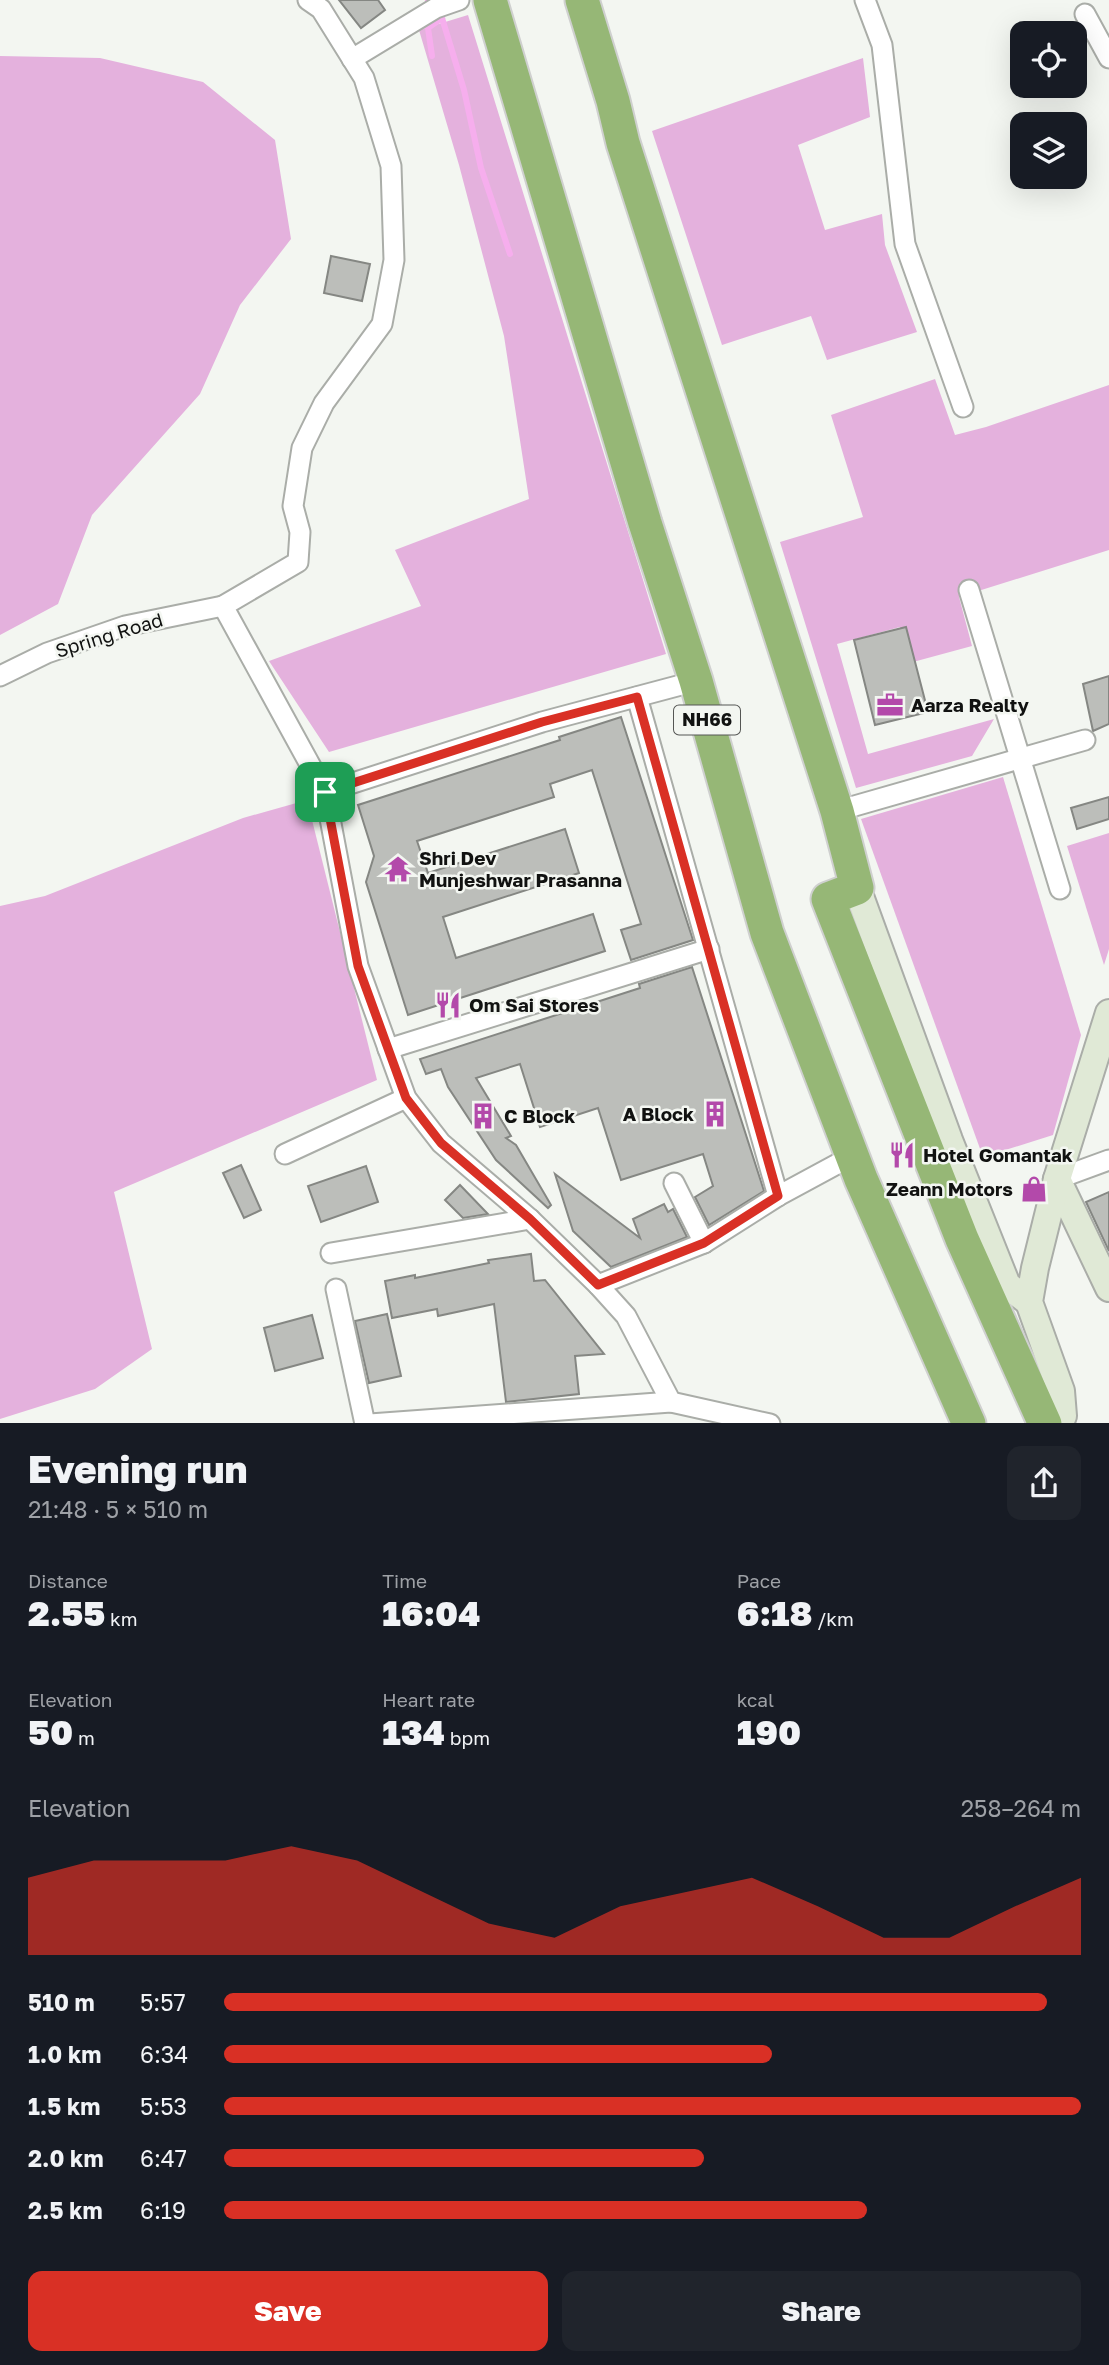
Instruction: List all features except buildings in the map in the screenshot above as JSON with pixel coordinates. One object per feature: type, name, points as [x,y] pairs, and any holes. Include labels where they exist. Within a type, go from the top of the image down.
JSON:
[{"type":"highway","name":"NH66","points":[[490,0],[645,523],[696,681],[767,933],[852,1156],[969,1423]]},
{"type":"highway","points":[[582,0],[623,143],[837,811],[857,888],[828,899],[962,1239],[1045,1423]]},
{"type":"street","points":[[308,0],[321,9],[352,59],[436,8],[459,0]]},
{"type":"street","points":[[865,0],[882,45],[905,244],[963,407]]},
{"type":"street","points":[[1086,14],[1109,58]]},
{"type":"street","name":"Spring Road","points":[[0,676],[47,653],[125,626],[223,606],[298,562],[300,532],[293,506],[302,448],[324,403],[382,324],[394,260],[391,166],[364,78],[352,59]]},
{"type":"street","points":[[969,590],[1060,889]]},
{"type":"street","points":[[223,606],[325,792],[358,966],[406,1098],[441,1143],[530,1219],[598,1285],[626,1317],[671,1402]]},
{"type":"street","points":[[325,792],[542,722],[696,681]]},
{"type":"street","points":[[637,697],[778,1196]]},
{"type":"street","points":[[837,811],[1085,740]]},
{"type":"street","points":[[857,888],[949,1140],[1007,1285],[1028,1303],[1061,1391],[1063,1416],[1059,1423]]},
{"type":"street","points":[[388,1049],[709,949]]},
{"type":"street","points":[[1028,1303],[1057,1179],[1109,1013]]},
{"type":"street","points":[[285,1154],[406,1098]]},
{"type":"street","points":[[598,1285],[704,1243],[778,1196],[852,1156]]},
{"type":"street","points":[[1057,1179],[1109,1160]]},
{"type":"street","points":[[1057,1179],[1109,1289]]},
{"type":"street","points":[[674,1183],[704,1243]]},
{"type":"street","points":[[331,1253],[530,1219]]},
{"type":"street","points":[[337,1289],[368,1423],[671,1402],[770,1423]]},
{"type":"shaded area","points":[[468,15],[666,654],[329,752],[269,661],[421,606],[395,550],[529,499],[504,336],[459,165],[419,30]]},
{"type":"shaded area","points":[[0,56],[100,58],[203,82],[275,140],[291,239],[240,305],[200,394],[92,515],[58,604],[0,635]]},
{"type":"shaded area","points":[[863,58],[870,117],[798,145],[825,230],[882,214],[885,245],[917,332],[827,360],[811,316],[722,345],[652,131]]},
{"type":"shaded area","points":[[935,379],[955,435],[1109,385],[1109,550],[959,597],[972,646],[913,662],[900,627],[837,644],[868,754],[994,719],[972,756],[856,788],[780,542],[863,517],[831,415]]},
{"type":"shaded area","points":[[1003,777],[1081,1035],[1053,1135],[983,1157],[861,819]]},
{"type":"shaded area","points":[[307,800],[377,1080],[114,1192],[152,1349],[95,1389],[0,1419],[0,906],[45,896],[243,818]]},
{"type":"shaded area","points":[[1109,833],[1109,949],[1104,965],[1067,846]]},
{"type":"waterway","points":[[428,0],[442,18],[464,90],[481,168],[510,254]]},
{"type":"waterway","points":[[432,56],[428,28],[442,18]]},
{"type":"place","name":"Aarza Realty","points":[[890,705]]},
{"type":"place","name":"Shri Dev Munjeshwar Prasanna","points":[[398,869]]},
{"type":"place","name":"Om Sai Stores","points":[[448,1005]]},
{"type":"place","name":"A Block","points":[[715,1114]]},
{"type":"place","name":"C Block","points":[[483,1116]]},
{"type":"place","name":"Hotel Gomantak","points":[[902,1155]]},
{"type":"place","name":"Zeann Motors","points":[[1034,1189]]},
{"type":"route","points":[[637,697],[778,1196],[704,1243],[598,1285],[530,1219],[441,1143],[406,1098],[358,966],[325,792],[542,722],[637,697]]}]
